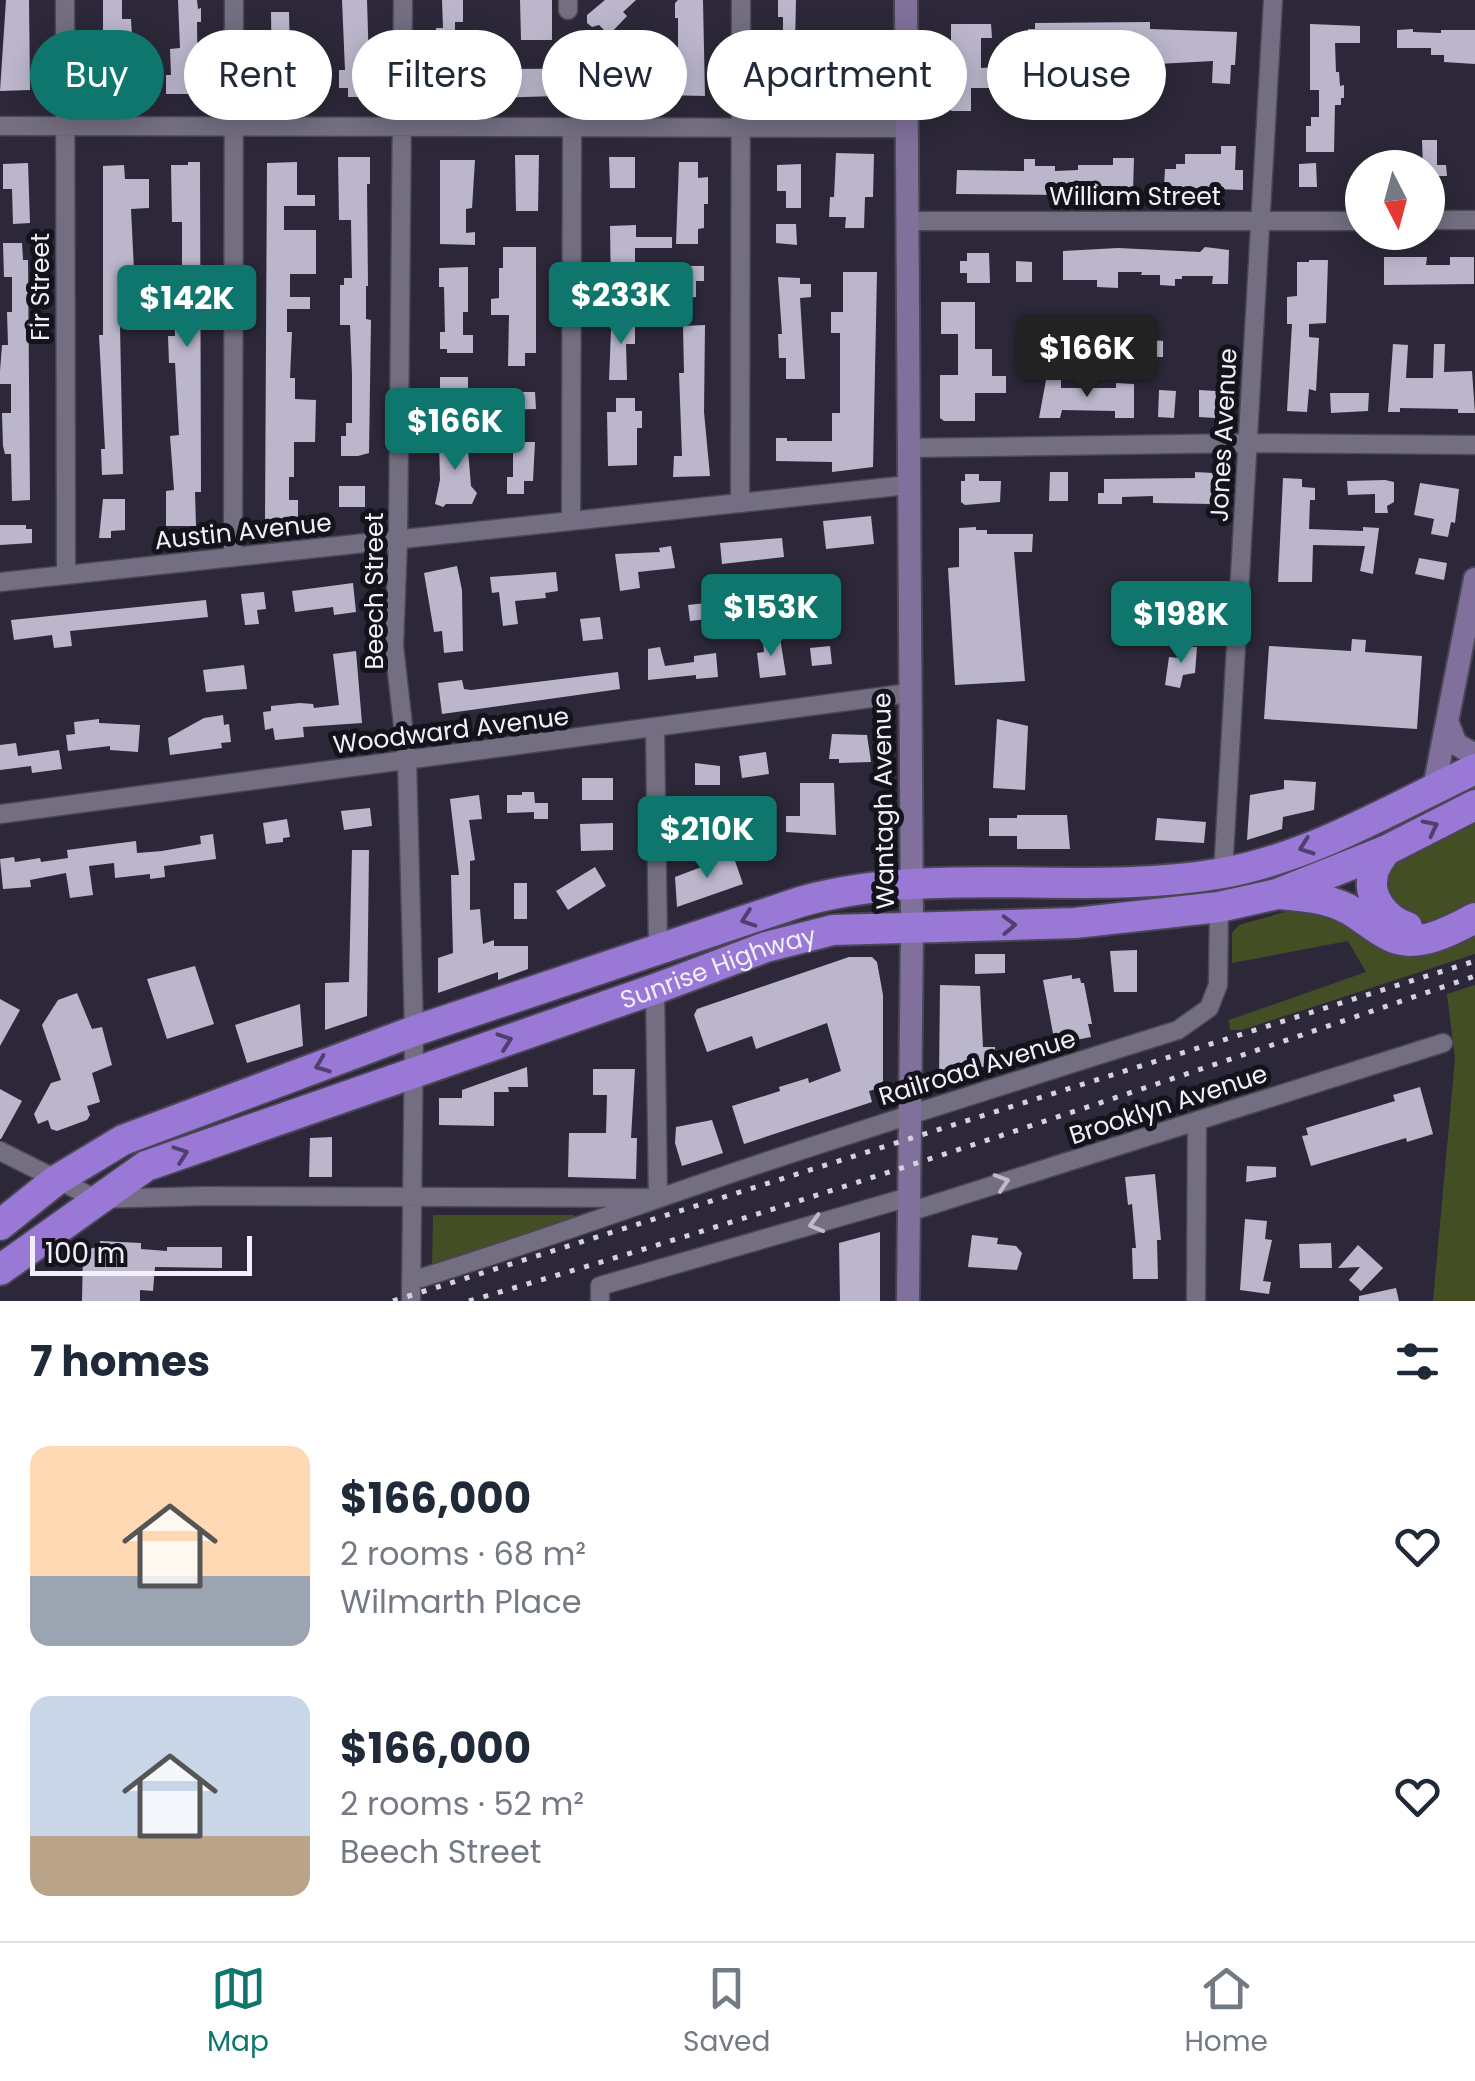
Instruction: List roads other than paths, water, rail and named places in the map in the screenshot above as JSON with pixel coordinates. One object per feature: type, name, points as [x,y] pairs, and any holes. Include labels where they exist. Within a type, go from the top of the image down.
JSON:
[{"type":"highway","name":"Sunrise Highway","points":[[0,1270],[123,1140],[414,1031],[840,891],[911,885],[1112,882],[1223,873],[1324,841],[1475,769]]},
{"type":"highway","name":"Sunrise Highway","points":[[0,1225],[75,1190],[766,948],[833,930],[1075,923],[1219,907],[1277,894],[1385,851],[1475,805]]},
{"type":"highway","points":[[1385,851],[1372,875],[1374,900],[1392,920],[1410,927],[1429,926],[1475,906]]},
{"type":"highway","points":[[1219,907],[1220,894],[1227,886],[1266,862]]},
{"type":"highway","points":[[1277,894],[1320,898],[1398,940],[1412,942],[1475,918]]},
{"type":"main road","name":"Wantagh Avenue","points":[[906,0],[912,928],[908,1301]]},
{"type":"main road","points":[[1434,788],[1475,578]]},
{"type":"main road","points":[[1448,724],[1456,744],[1475,755]]},
{"type":"street","name":"Fir Street","points":[[65,0],[66,575]]},
{"type":"street","points":[[233,557],[234,0]]},
{"type":"street","name":"Beech Street","points":[[403,0],[394,646],[407,761],[414,1031],[411,1301]]},
{"type":"street","points":[[740,502],[741,0]]},
{"type":"street","name":"Jones Avenue","points":[[1223,873],[1274,0]]},
{"type":"street","points":[[0,126],[907,128]]},
{"type":"street","points":[[571,520],[572,127]]},
{"type":"street","name":"William Street","points":[[907,221],[1345,220]]},
{"type":"street","points":[[1445,220],[1475,220]]},
{"type":"street","points":[[908,448],[1247,442],[1475,445]]},
{"type":"street","name":"Austin Avenue","points":[[0,582],[908,486]]},
{"type":"street","name":"Woodward Avenue","points":[[0,814],[909,693]]},
{"type":"street","points":[[655,728],[658,949]]},
{"type":"street","name":"Railroad Avenue","points":[[411,1281],[583,1227],[910,1114],[1178,1030],[1210,1008],[1218,985],[1219,907]]},
{"type":"street","points":[[655,989],[658,1198]]},
{"type":"street","name":"Brooklyn Avenue","points":[[600,1293],[1197,1121],[1443,1043]]},
{"type":"street","points":[[1196,1301],[1197,1121]]},
{"type":"street","points":[[0,1152],[75,1190]]},
{"type":"street","name":"Railroad Avenue","points":[[75,1190],[205,1196],[658,1198]]},
{"type":"railway","points":[[393,1301],[1475,961]]},
{"type":"railway","points":[[469,1301],[848,1185],[1475,976]]}]
